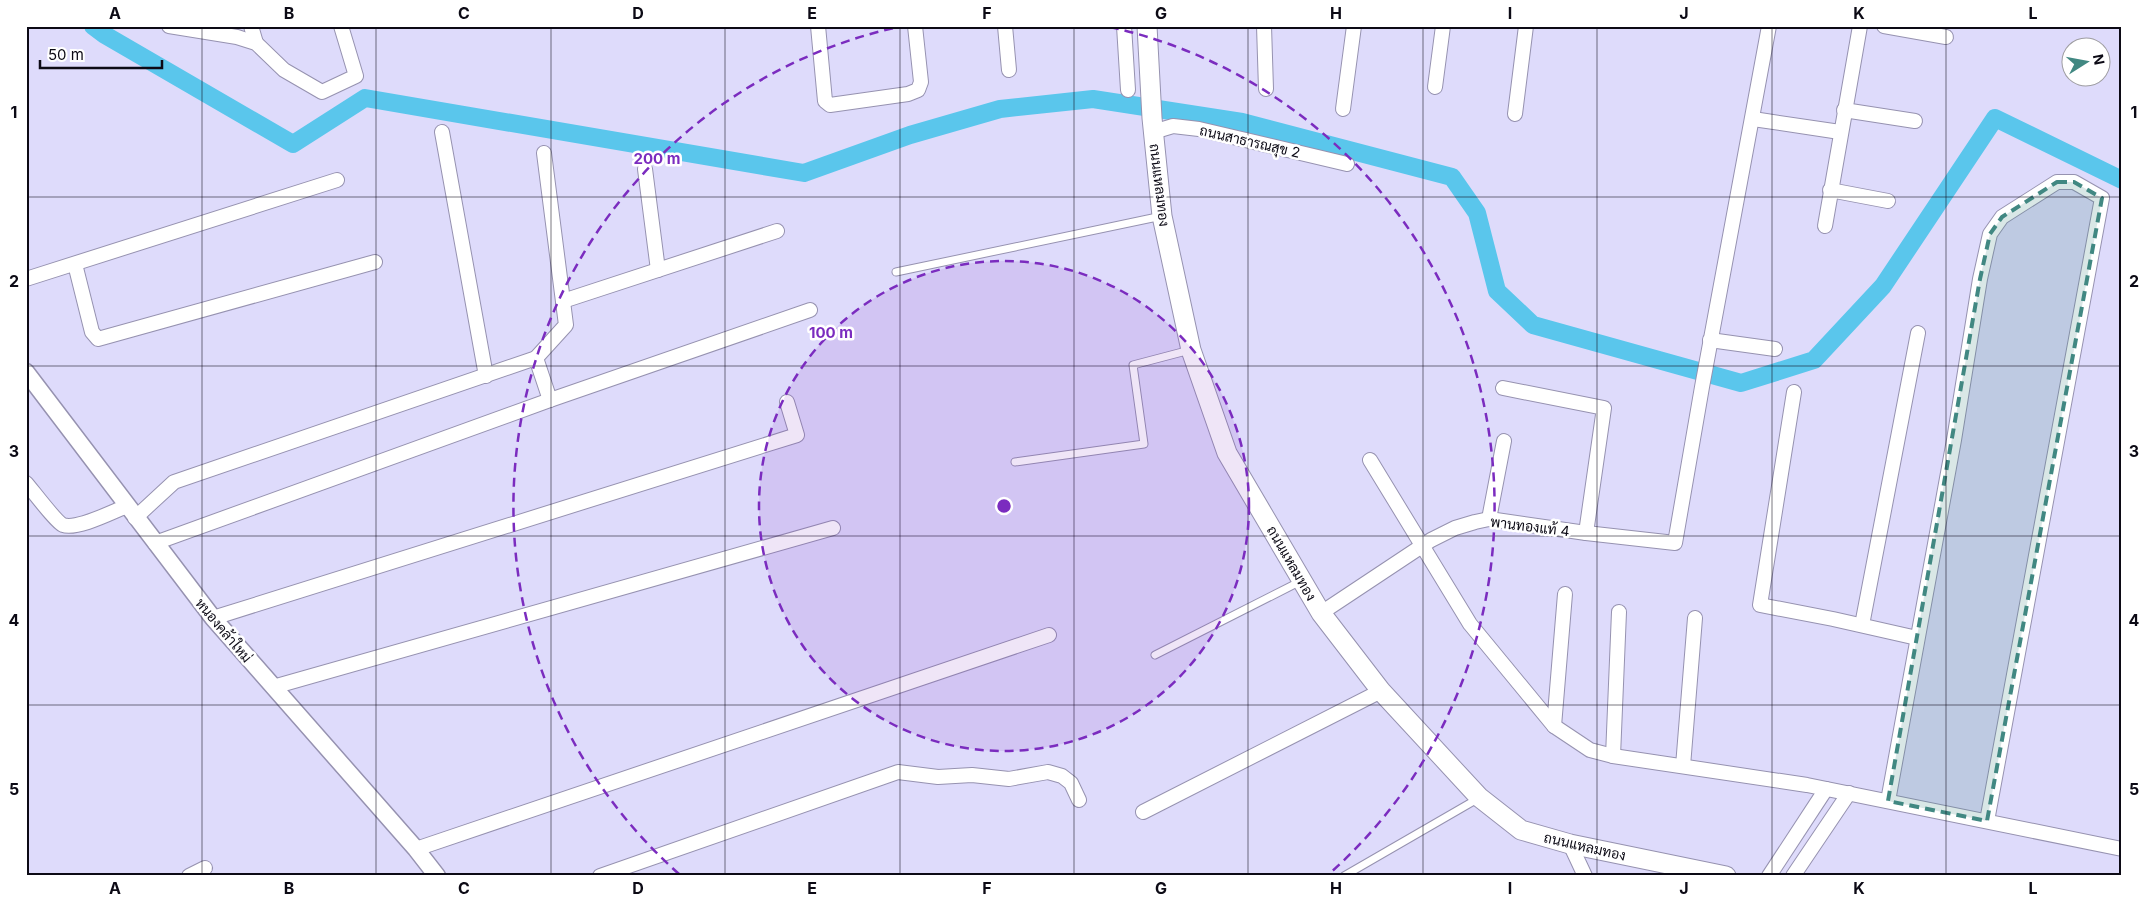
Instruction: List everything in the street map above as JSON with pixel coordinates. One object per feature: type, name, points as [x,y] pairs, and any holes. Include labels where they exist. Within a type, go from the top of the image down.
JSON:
[{"type":"main road","name":"ถนนแหลมทอง","points":[[1147,26],[1152,125],[1162,216],[1191,350],[1227,453],[1321,613],[1381,691],[1479,797],[1521,830],[1570,844],[1726,876]]},
{"type":"street","points":[[169,26],[237,37],[256,43],[284,70],[322,92],[356,76],[341,26]]},
{"type":"street","points":[[251,26],[256,43]]},
{"type":"street","points":[[818,26],[825,101],[830,105],[908,94],[918,90],[921,82],[915,26]]},
{"type":"street","points":[[1006,26],[1008,70]]},
{"type":"street","points":[[1124,26],[1128,90]]},
{"type":"street","points":[[1264,26],[1266,89]]},
{"type":"street","points":[[1342,109],[1354,26]]},
{"type":"street","points":[[1435,87],[1443,26]]},
{"type":"street","points":[[1515,114],[1526,26]]},
{"type":"street","points":[[1769,26],[1710,340],[1775,349]]},
{"type":"street","points":[[1825,226],[1860,26]]},
{"type":"street","points":[[1884,26],[1946,36]]},
{"type":"street","points":[[1844,110],[1915,121]]},
{"type":"street","points":[[1753,119],[1840,132]]},
{"type":"street","name":"ถนนสาธารณสุข 2","points":[[1152,125],[1199,129],[1347,164]]},
{"type":"street","points":[[442,132],[486,376]]},
{"type":"street","points":[[26,483],[61,524],[71,526],[131,512],[174,482],[536,358],[566,325],[544,153]]},
{"type":"street","points":[[644,170],[658,270]]},
{"type":"street","points":[[26,279],[337,180]]},
{"type":"street","points":[[1888,801],[1954,440],[1980,279],[1990,234],[2002,217],[2057,182],[2074,182],[2102,198],[1987,821]]},
{"type":"street","points":[[1830,190],[1888,201]]},
{"type":"street","points":[[563,301],[777,231]]},
{"type":"street","points":[[75,264],[92,332],[98,339],[375,262]]},
{"type":"street","points":[[155,543],[550,400],[810,310]]},
{"type":"street","points":[[1862,625],[1918,333]]},
{"type":"street","name":"พานทองแท้ 4","points":[[1321,613],[1422,547],[1455,528],[1489,519],[1586,533],[1675,542],[1710,340]]},
{"type":"street","points":[[536,358],[550,400]]},
{"type":"street","name":"หนองคล้าใหม่","points":[[26,372],[213,618],[416,849],[436,876]]},
{"type":"street","points":[[1503,388],[1604,408],[1586,533]]},
{"type":"street","points":[[1794,392],[1760,605],[1917,638]]},
{"type":"street","points":[[213,618],[797,435],[787,402]]},
{"type":"street","points":[[1489,519],[1504,441]]},
{"type":"street","points":[[1370,460],[1470,624],[1554,726],[1590,750],[1613,756],[1848,793],[2122,849]]},
{"type":"street","points":[[273,686],[833,528]]},
{"type":"street","points":[[1554,726],[1565,594]]},
{"type":"street","points":[[1613,756],[1620,612]]},
{"type":"street","points":[[1683,766],[1695,618]]},
{"type":"street","points":[[416,849],[1049,635]]},
{"type":"street","points":[[1143,812],[1381,691]]},
{"type":"street","points":[[600,876],[898,772],[938,777],[972,775],[1009,780],[1048,772],[1062,776],[1071,784],[1079,800]]},
{"type":"street","points":[[1768,876],[1826,789]]},
{"type":"street","points":[[1793,876],[1848,793]]},
{"type":"street","points":[[1570,844],[1585,876]]},
{"type":"street","points":[[189,876],[205,868]]},
{"type":"lane","points":[[896,272],[1162,216]]},
{"type":"lane","points":[[1015,462],[1144,444],[1133,365],[1191,350]]},
{"type":"lane","points":[[1155,655],[1302,581]]},
{"type":"lane","points":[[1344,876],[1479,797]]},
{"type":"highlighted area","points":[[2057,182],[2074,182],[2102,198],[1987,821],[1888,801],[1980,279],[1990,234],[2002,217]]},
{"type":"waterway","points":[[93,26],[105,35],[293,144],[365,98],[804,173],[910,135],[1000,109],[1093,99],[1242,122],[1452,177],[1477,213],[1497,291],[1533,325],[1741,383],[1814,360],[1883,286],[1995,118],[2122,180]]}]
